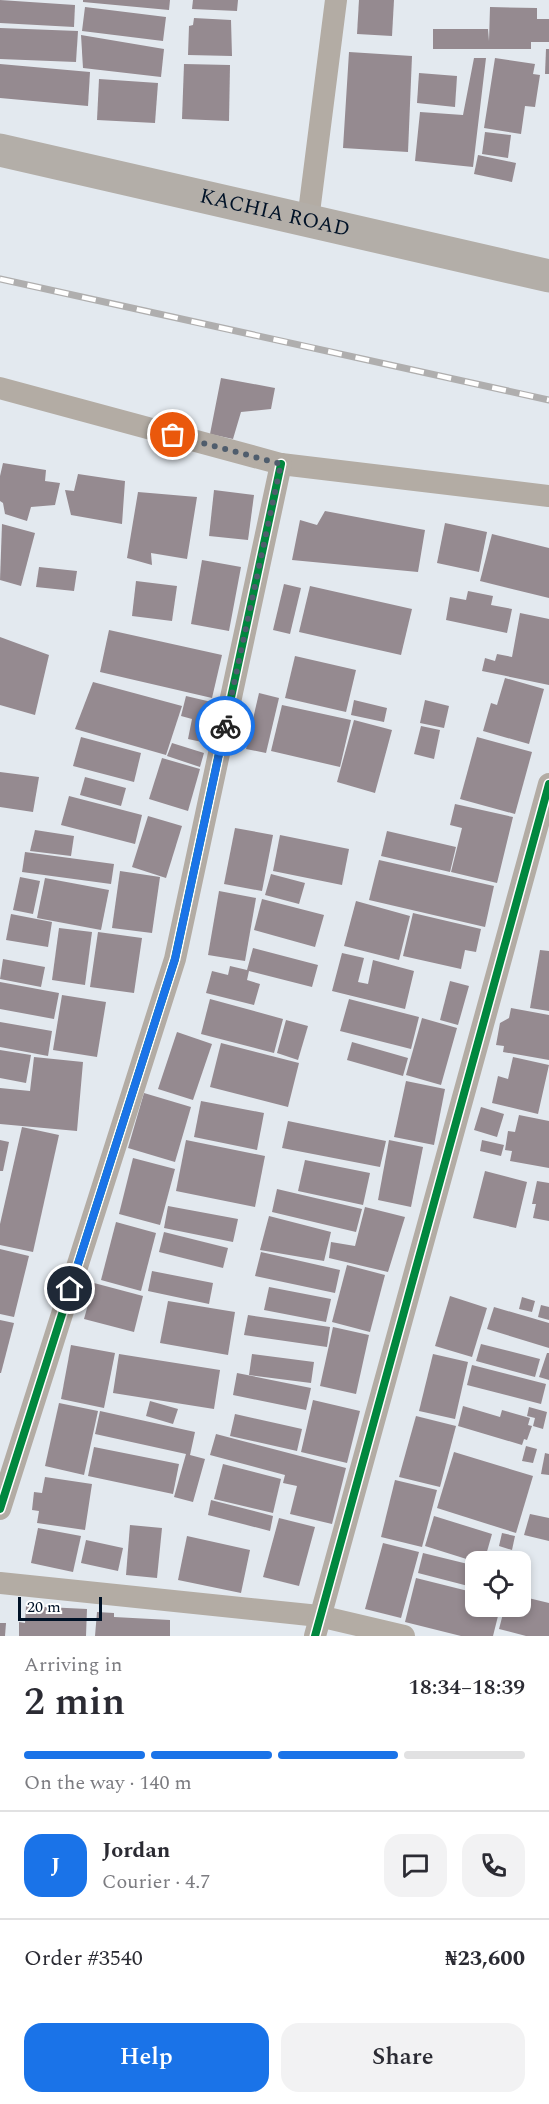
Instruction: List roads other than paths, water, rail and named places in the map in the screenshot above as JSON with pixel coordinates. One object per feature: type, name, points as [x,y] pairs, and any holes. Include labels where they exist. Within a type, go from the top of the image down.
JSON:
[{"type":"main road","name":"KACHIA ROAD","points":[[0,150],[549,276]]},
{"type":"street","points":[[308,220],[336,0]]},
{"type":"street","points":[[0,388],[281,464],[549,496]]},
{"type":"street","points":[[0,1509],[175,959],[281,464]]},
{"type":"street","points":[[317,1626],[549,784]]},
{"type":"street","points":[[0,1583],[404,1636]]},
{"type":"railway","points":[[0,279],[549,400]]}]
